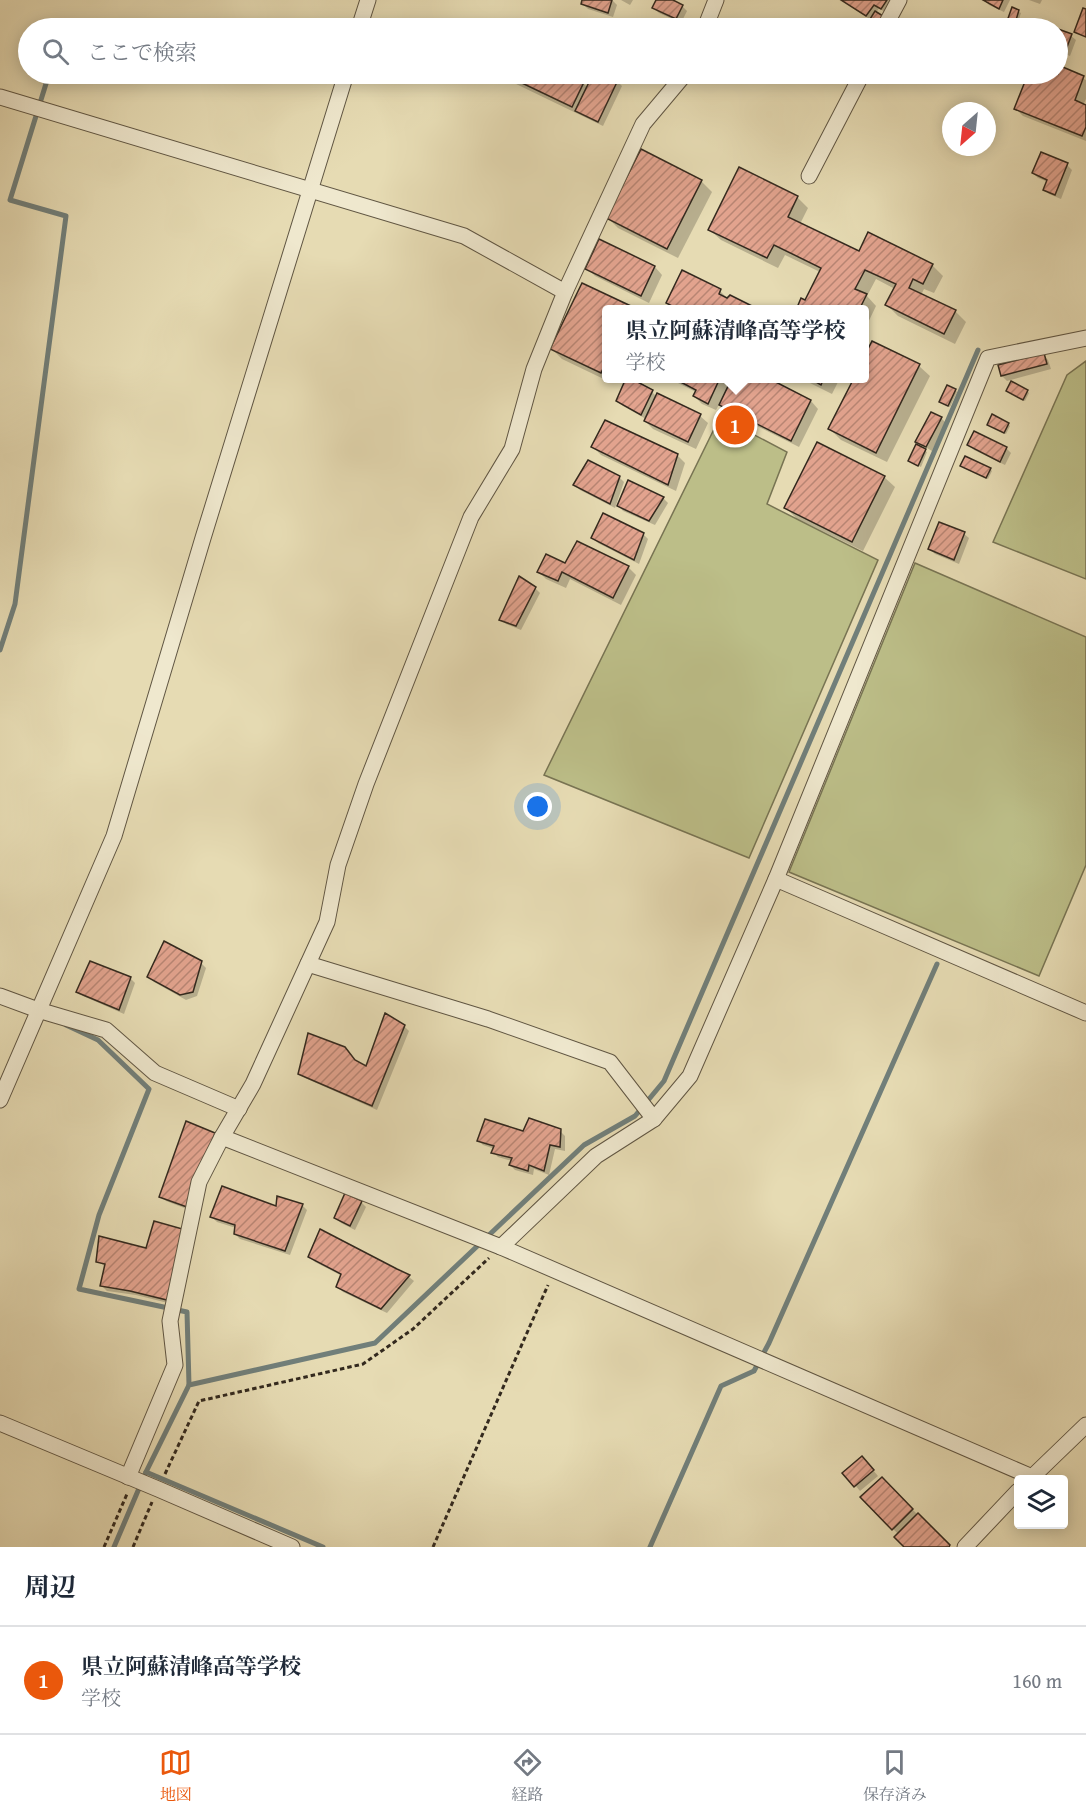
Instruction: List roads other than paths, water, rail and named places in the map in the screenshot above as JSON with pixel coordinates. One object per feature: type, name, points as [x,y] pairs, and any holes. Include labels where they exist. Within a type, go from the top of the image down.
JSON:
[{"type":"street","points":[[362,18],[368,0]]},
{"type":"street","points":[[709,18],[716,0]]},
{"type":"street","points":[[889,18],[899,0]]},
{"type":"street","points":[[0,1100],[114,836],[342,84]]},
{"type":"street","points":[[131,1478],[175,1365],[170,1321],[199,1182],[253,1084],[327,922],[338,865],[366,784],[471,517],[512,449],[534,369],[565,292],[642,124],[676,84]]},
{"type":"street","points":[[809,176],[857,84]]},
{"type":"street","points":[[0,97],[464,236],[565,292]]},
{"type":"street","points":[[501,1247],[596,1156],[654,1119],[690,1076],[776,879],[988,358],[1086,338]]},
{"type":"street","points":[[776,879],[1086,1013]]},
{"type":"street","points":[[308,964],[488,1018],[610,1062],[654,1119]]},
{"type":"street","points":[[0,996],[105,1030],[155,1073],[239,1110]]},
{"type":"street","points":[[222,1137],[501,1247],[1024,1475]]},
{"type":"street","points":[[0,1424],[155,1487],[292,1547]]},
{"type":"street","points":[[1034,1475],[1086,1425]]},
{"type":"street","points":[[965,1547],[1014,1495]]},
{"type":"waterway","points":[[0,650],[15,604],[66,216],[10,200],[46,84]]},
{"type":"waterway","points":[[114,1547],[146,1472],[189,1385],[375,1343],[584,1145],[635,1116],[664,1081],[978,350]]},
{"type":"waterway","points":[[650,1547],[721,1386],[754,1371],[769,1343],[937,964]]},
{"type":"waterway","points":[[66,1025],[98,1040],[149,1089],[99,1215],[79,1289],[187,1312],[189,1385]]},
{"type":"waterway","points":[[146,1472],[323,1547]]},
{"type":"place","name":"県立阿蘇清峰高等学校","points":[[735,425]]}]
